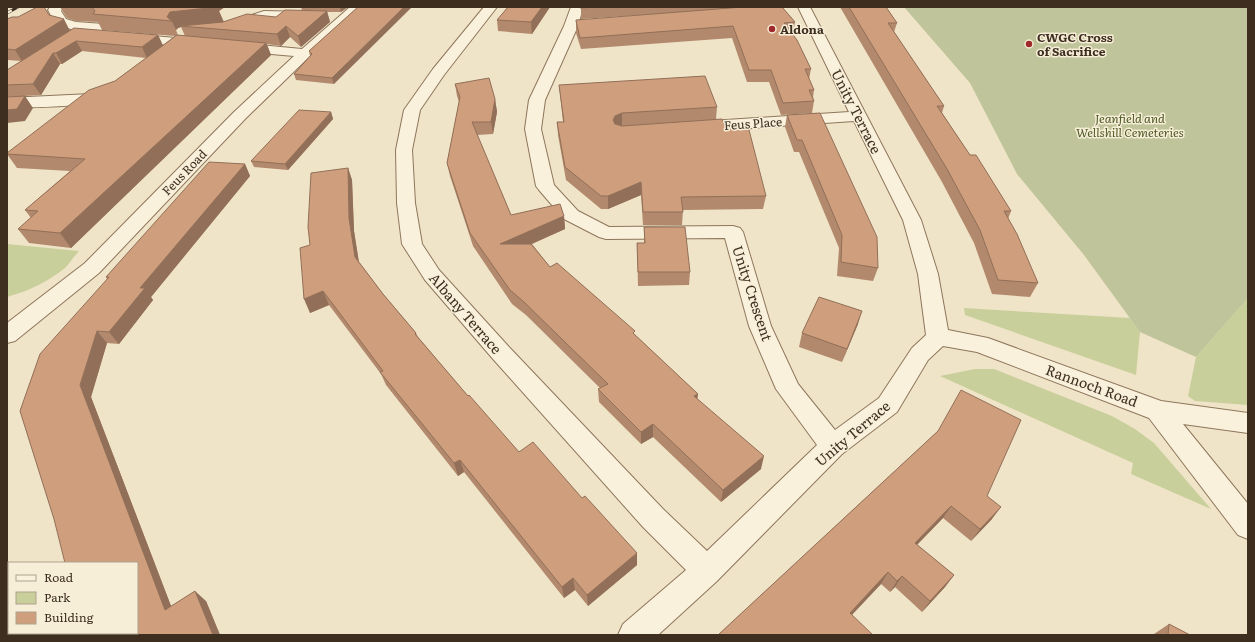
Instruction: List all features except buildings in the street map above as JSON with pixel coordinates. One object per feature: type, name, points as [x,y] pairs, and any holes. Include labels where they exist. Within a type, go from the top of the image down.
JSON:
[{"type":"street","points":[[58,7],[54,10],[61,22],[75,26],[169,33],[191,31]]},
{"type":"street","name":"Feus Road","points":[[7,334],[92,268],[240,115],[305,53],[333,17],[358,7]]},
{"type":"street","name":"Albany Terrace","points":[[491,7],[438,72],[412,110],[404,150],[406,204],[412,244],[432,275],[501,354],[653,518],[707,571]]},
{"type":"street","name":"Unity Crescent","points":[[577,7],[578,26],[537,100],[533,129],[545,186],[571,215],[606,233],[733,232],[760,326],[788,389],[833,446]]},
{"type":"street","name":"Unity Terrace","points":[[634,635],[707,571],[833,446],[888,405],[920,354],[938,337],[928,274],[912,220],[859,116],[799,8]]},
{"type":"street","points":[[220,29],[228,28],[264,15],[333,17]]},
{"type":"street","points":[[71,37],[78,33],[211,45]]},
{"type":"street","points":[[161,56],[179,42]]},
{"type":"street","points":[[226,46],[305,53]]},
{"type":"street","points":[[7,103],[93,99],[117,90]]},
{"type":"street","name":"Feus Place","points":[[678,128],[859,116]]},
{"type":"street","name":"Rannoch Road","points":[[938,337],[980,344],[1158,411],[1248,423]]},
{"type":"street","points":[[1158,411],[1248,526]]},
{"type":"green space","name":"Jeanfield and Wellshill Cemeteries","points":[[904,7],[1248,7],[1248,298],[1196,357],[1140,332],[1084,255],[1017,174],[970,83]]},
{"type":"green space","points":[[7,244],[79,251],[65,268],[52,278],[23,292],[7,297]]},
{"type":"green space","points":[[1248,298],[1248,405],[1195,401],[1188,396],[1196,357]]},
{"type":"green space","points":[[964,308],[1130,318],[1140,332],[1136,375],[965,315]]},
{"type":"green space","points":[[975,369],[994,369],[1112,416],[1135,429],[1154,443],[1211,509],[1131,474],[1133,463],[940,376]]},
{"type":"railway","points":[[7,13],[18,7]]},
{"type":"place","name":"Aldona","points":[[772,29]]},
{"type":"place","name":"CWGC Cross of Sacrifice","points":[[1029,44]]}]
